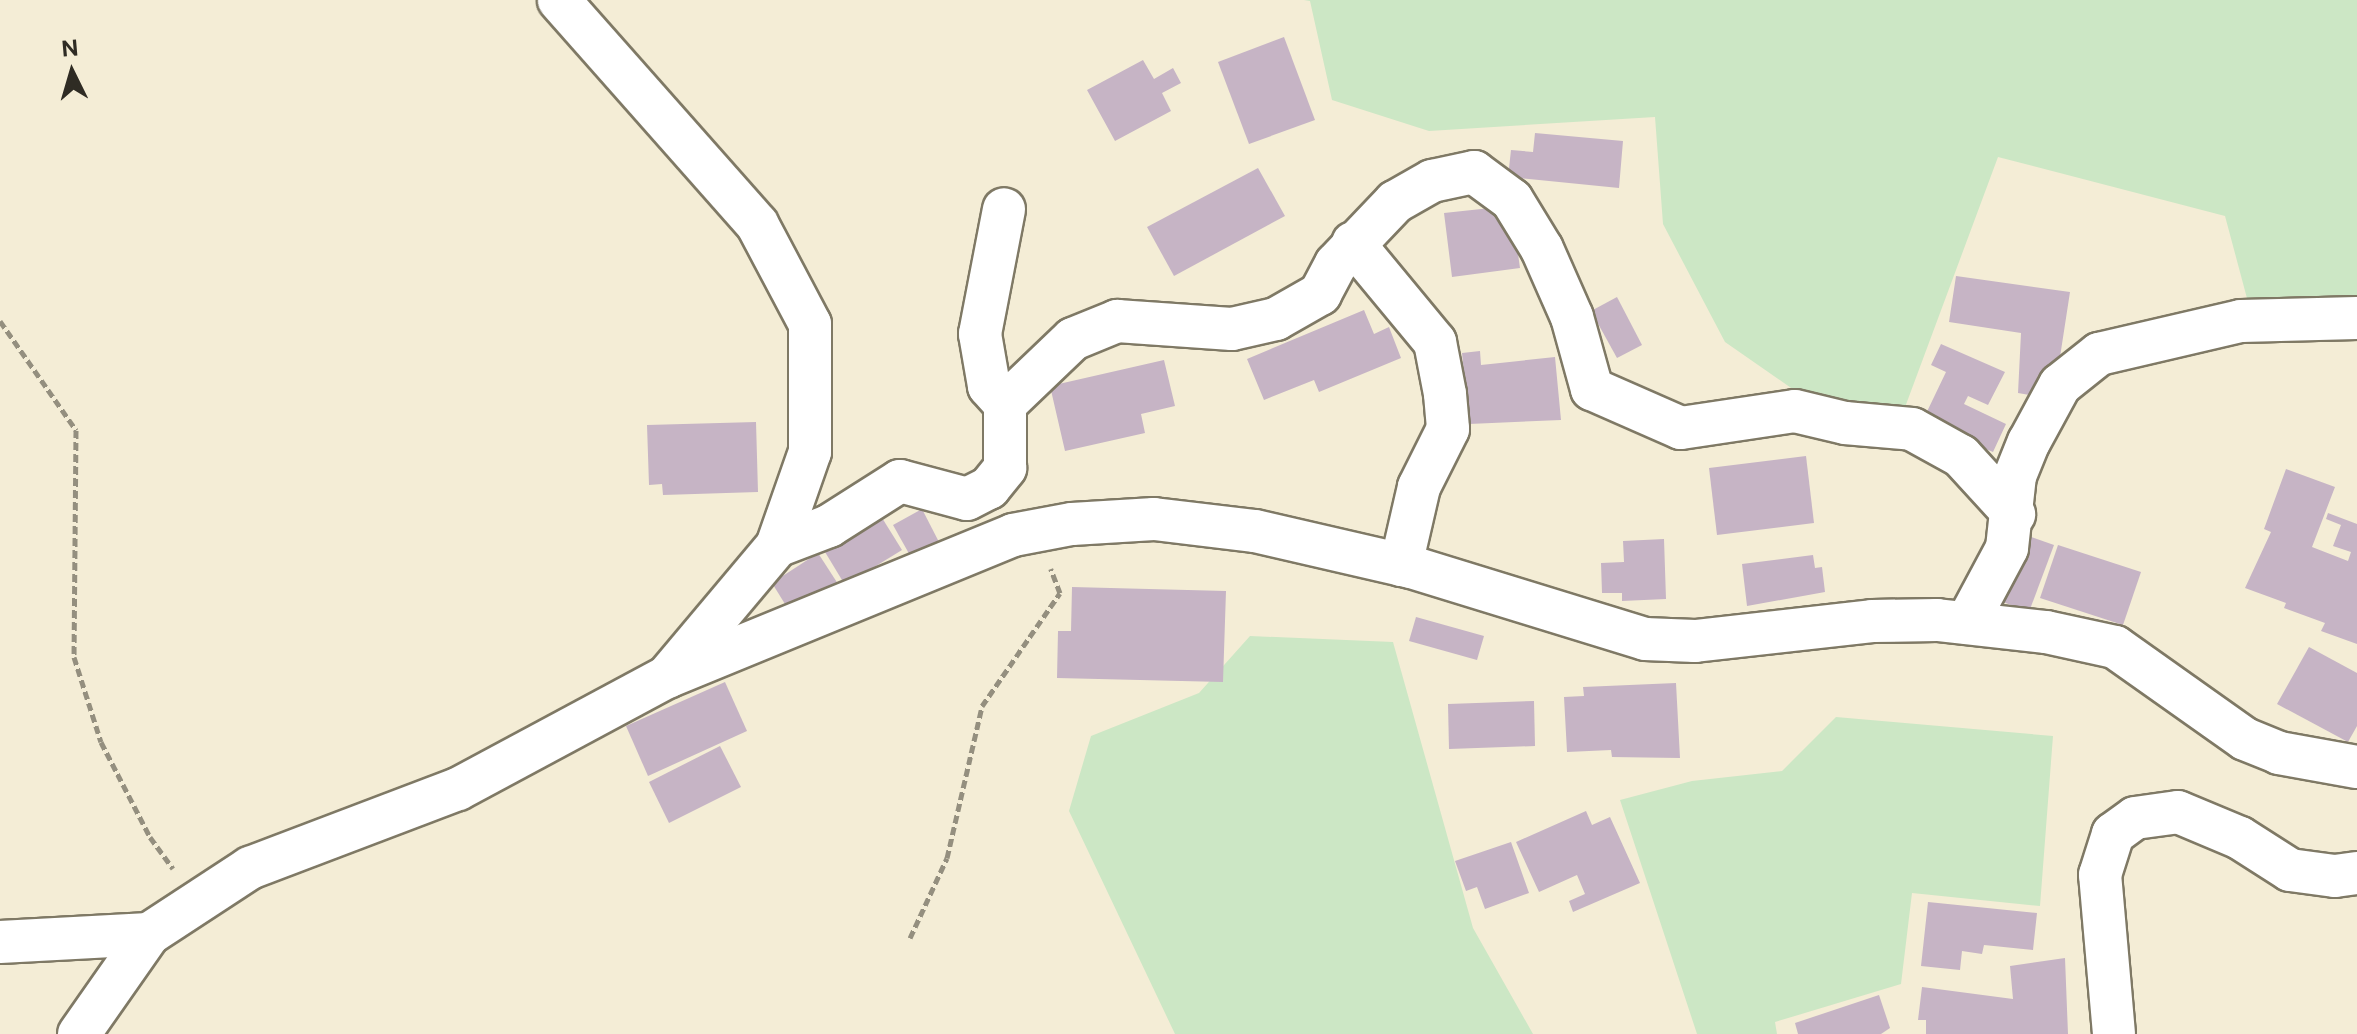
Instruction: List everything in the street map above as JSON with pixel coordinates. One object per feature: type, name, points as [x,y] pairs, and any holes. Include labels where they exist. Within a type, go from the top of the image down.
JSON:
[{"type":"street","points":[[559,0],[757,224],[810,324],[810,452],[777,546],[667,677]]},
{"type":"street","points":[[1005,404],[1073,339],[1117,321],[1232,329],[1276,319],[1320,294],[1353,243],[1395,202],[1432,181],[1474,172],[1512,200],[1542,249],[1572,317],[1592,389],[1681,428],[1795,411],[1845,423],[1912,429],[1961,456],[2014,514]]},
{"type":"street","points":[[777,546],[829,526],[900,481],[967,499],[989,488],[1005,468],[1005,404],[989,386],[980,334],[1004,209]]},
{"type":"street","points":[[1353,243],[1435,342],[1445,394],[1448,429],[1419,487],[1401,565]]},
{"type":"street","points":[[1967,623],[2007,548],[2014,514],[2015,476],[2029,442],[2060,385],[2099,354],[2241,321],[2357,318]]},
{"type":"street","points":[[79,1034],[149,934],[250,868],[458,789],[667,677],[1013,535],[1037,530],[1154,519],[1255,531],[1401,565],[1645,639],[1695,641],[1872,621],[1967,623],[2115,647],[2245,739],[2279,753],[2357,767]]},
{"type":"street","points":[[2114,1034],[2100,875],[2113,834],[2135,818],[2178,812],[2240,838],[2290,870],[2335,876],[2357,873]]},
{"type":"street","points":[[0,942],[149,934]]},
{"type":"path","points":[[0,321],[76,430],[74,657],[101,742],[150,837],[198,901]]},
{"type":"path","points":[[910,938],[947,858],[982,706],[1060,593],[1037,530]]},
{"type":"green space","points":[[1304,0],[2357,0],[2357,299],[2248,302],[2225,216],[1998,157],[1901,418],[1794,390],[1725,342],[1663,224],[1655,117],[1429,131],[1332,100],[1310,1]]},
{"type":"green space","points":[[1250,636],[1393,642],[1473,928],[1533,1034],[1175,1034],[1069,811],[1091,736],[1199,693]]},
{"type":"green space","points":[[1836,717],[2053,736],[2040,906],[1912,893],[1901,984],[1775,1022],[1777,1034],[1697,1034],[1620,800],[1692,781],[1782,771]]},
{"type":"building","points":[[1284,37],[1315,120],[1249,144],[1218,62]]},
{"type":"building","points":[[1143,60],[1154,79],[1173,68],[1181,83],[1162,93],[1171,111],[1115,141],[1087,90]]},
{"type":"building","points":[[1535,133],[1623,141],[1619,188],[1508,177],[1511,150],[1533,152]]},
{"type":"building","points":[[1258,168],[1285,216],[1174,276],[1147,227]]},
{"type":"building","points":[[1500,207],[1503,227],[1514,225],[1520,268],[1452,277],[1444,213]]},
{"type":"building","points":[[1956,276],[2070,292],[2058,370],[2052,377],[2038,375],[2035,396],[2018,393],[2021,333],[1949,322]]},
{"type":"building","points":[[1617,297],[1642,345],[1617,358],[1591,311]]},
{"type":"building","points":[[1364,310],[1374,334],[1389,327],[1401,358],[1319,392],[1314,380],[1264,400],[1247,359]]},
{"type":"building","points":[[1941,344],[2005,372],[1988,405],[1968,396],[1964,404],[2006,424],[1993,452],[1922,422],[1946,372],[1931,365]]},
{"type":"building","points":[[1480,351],[1481,365],[1555,357],[1561,420],[1469,424],[1462,353]]},
{"type":"building","points":[[1164,360],[1175,406],[1141,414],[1145,433],[1065,451],[1050,386]]},
{"type":"building","points":[[756,422],[758,492],[663,495],[662,484],[649,485],[647,425]]},
{"type":"building","points":[[1806,456],[1814,523],[1717,535],[1709,468]]},
{"type":"building","points":[[2286,469],[2335,487],[2312,547],[2348,561],[2351,552],[2333,546],[2341,525],[2326,519],[2328,513],[2357,524],[2357,644],[2321,631],[2325,623],[2284,608],[2286,603],[2245,588],[2271,532],[2264,529]]},
{"type":"building","points":[[922,509],[940,544],[912,559],[893,525]]},
{"type":"building","points":[[879,513],[902,550],[845,585],[822,547]]},
{"type":"building","points":[[2023,534],[2054,545],[2029,612],[1998,600]]},
{"type":"building","points":[[1664,539],[1666,599],[1622,601],[1622,593],[1602,593],[1601,563],[1624,562],[1623,541]]},
{"type":"building","points":[[2058,545],[2141,572],[2123,625],[2040,598]]},
{"type":"building","points":[[818,553],[840,587],[793,617],[772,583]]},
{"type":"building","points":[[1813,555],[1815,568],[1822,567],[1825,592],[1747,606],[1742,564]]},
{"type":"building","points":[[1072,587],[1226,591],[1223,682],[1057,678],[1058,631],[1071,631]]},
{"type":"building","points":[[1416,617],[1484,636],[1477,660],[1409,641]]},
{"type":"building","points":[[2309,647],[2357,673],[2357,726],[2348,742],[2277,704]]},
{"type":"building","points":[[725,682],[747,731],[648,776],[626,726]]},
{"type":"building","points":[[1676,683],[1680,758],[1612,757],[1611,750],[1567,752],[1564,697],[1584,696],[1583,687]]},
{"type":"building","points":[[1534,701],[1535,746],[1449,749],[1448,704]]},
{"type":"building","points":[[720,746],[741,787],[669,823],[649,782]]},
{"type":"building","points":[[1586,811],[1592,825],[1610,817],[1640,883],[1573,912],[1569,901],[1585,894],[1577,875],[1539,892],[1516,842]]},
{"type":"building","points":[[1511,842],[1529,893],[1485,909],[1477,887],[1466,891],[1455,861]]},
{"type":"building","points":[[1928,902],[2037,913],[2033,950],[1984,945],[1982,954],[1962,951],[1960,970],[1921,966]]},
{"type":"building","points":[[2065,958],[2068,1034],[1926,1034],[1926,1020],[1918,1020],[1922,987],[2013,999],[2010,966]]},
{"type":"building","points":[[1879,995],[1890,1028],[1881,1034],[1798,1034],[1795,1023]]}]
